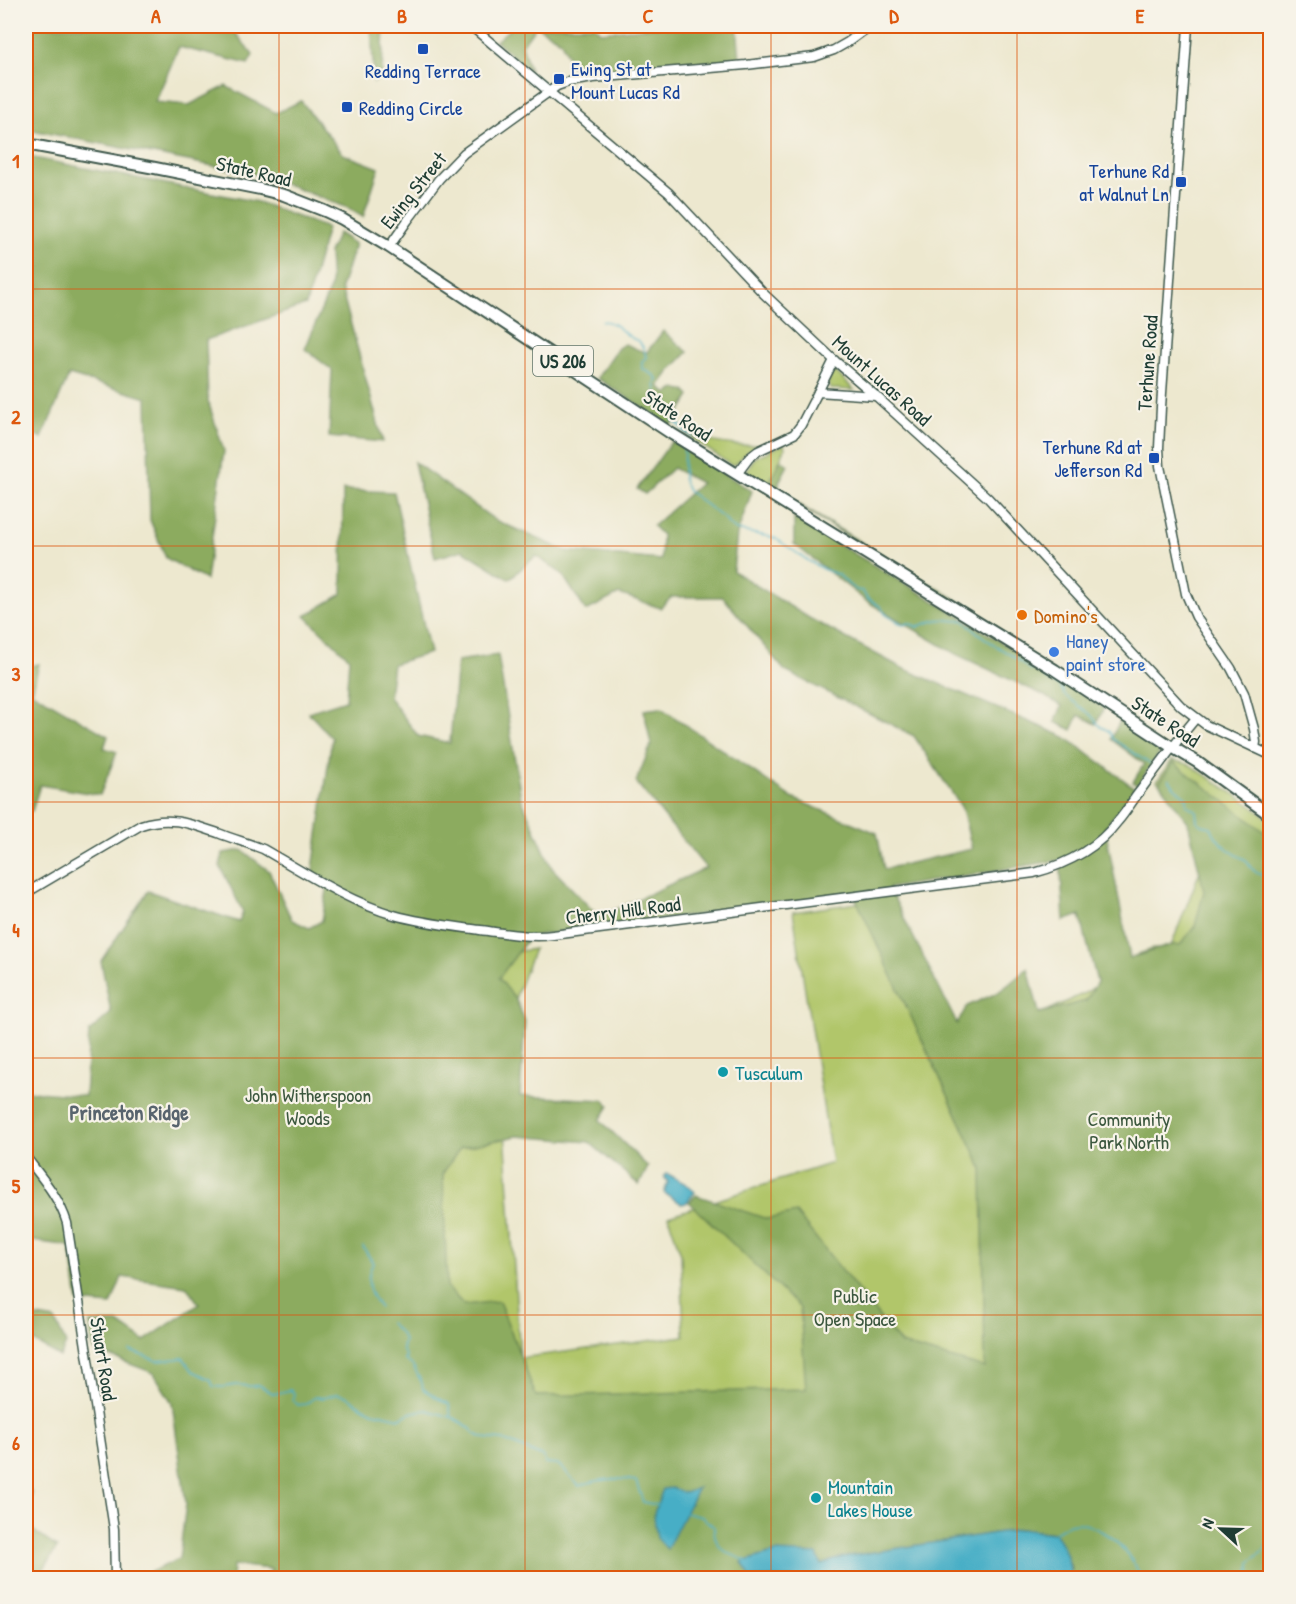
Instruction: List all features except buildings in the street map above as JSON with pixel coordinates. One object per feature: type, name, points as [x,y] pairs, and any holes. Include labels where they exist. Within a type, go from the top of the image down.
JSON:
[{"type":"highway","name":"State Road","points":[[26,144],[260,189],[284,195],[342,219],[389,247],[672,434],[1055,670],[1197,762],[1270,815]]},
{"type":"street","name":"Mount Lucas Road","points":[[471,26],[669,193],[764,294],[988,498],[1181,706],[1211,727],[1270,755]]},
{"type":"street","name":"Ewing Street","points":[[389,247],[439,179],[465,153],[549,91],[568,82],[814,57],[834,50],[860,35],[870,26]]},
{"type":"street","name":"Terhune Road","points":[[1188,26],[1161,406],[1160,466],[1188,601],[1238,680],[1252,720],[1256,737],[1255,748]]},
{"type":"street","points":[[737,474],[749,458],[758,451],[794,434],[801,426],[834,360]]},
{"type":"street","points":[[818,392],[876,396]]},
{"type":"street","name":"Cherry Hill Road","points":[[26,893],[141,825],[160,820],[203,827],[249,843],[350,898],[392,914],[426,923],[520,936],[564,934],[1034,873],[1062,864],[1082,853],[1110,831],[1196,718]]},
{"type":"street","points":[[1246,743],[1252,720]]},
{"type":"street","name":"Stuart Road","points":[[26,1157],[52,1190],[67,1223],[114,1529],[115,1578]]},
{"type":"green space","points":[[26,26],[230,26],[253,55],[248,64],[179,47],[155,102],[189,105],[226,86],[276,113],[301,101],[343,154],[379,168],[363,217],[348,208],[264,176],[26,129]]},
{"type":"green space","points":[[371,26],[384,26],[382,74],[374,82]]},
{"type":"green space","points":[[513,26],[536,26],[522,45],[530,71],[496,41]]},
{"type":"green space","points":[[537,26],[595,26],[600,32],[664,26],[737,26],[740,59],[575,75],[561,41]]},
{"type":"green space","points":[[29,157],[258,202],[327,228],[306,305],[206,340],[208,401],[224,451],[206,580],[166,558],[150,520],[147,398],[69,375],[42,438],[26,431],[26,161]]},
{"type":"green space","points":[[338,233],[355,244],[341,288],[383,442],[329,437],[332,370],[305,349],[331,286],[329,253]]},
{"type":"green space","points":[[663,331],[688,352],[659,386],[667,394],[675,389],[684,390],[690,396],[671,426],[597,378],[618,348],[624,344],[647,352]]},
{"type":"green space","points":[[833,371],[854,390],[831,389],[828,383]]},
{"type":"green space","points":[[684,433],[723,443],[762,444],[746,453],[736,464],[731,465]]},
{"type":"green space","points":[[672,441],[752,491],[737,534],[733,571],[809,618],[902,668],[1065,737],[1136,789],[1105,827],[1130,958],[1171,945],[1180,945],[1195,926],[1204,891],[1188,822],[1159,783],[1173,762],[1270,836],[1270,1578],[1070,1578],[1071,1567],[1055,1533],[1020,1529],[843,1557],[820,1565],[787,1553],[776,1552],[742,1562],[751,1578],[269,1578],[271,1569],[233,1565],[232,1578],[138,1578],[179,1559],[186,1504],[172,1403],[154,1373],[93,1350],[90,1323],[118,1323],[144,1341],[199,1304],[186,1286],[122,1277],[111,1305],[78,1302],[70,1246],[26,1240],[26,1091],[85,1096],[89,1032],[111,1013],[101,961],[148,891],[239,922],[243,912],[220,866],[223,853],[242,850],[269,871],[292,920],[309,928],[322,921],[328,884],[312,876],[332,738],[308,712],[346,700],[349,658],[305,616],[342,594],[343,490],[394,492],[430,653],[393,664],[389,697],[418,736],[450,743],[457,661],[498,655],[521,798],[552,868],[599,917],[706,868],[636,782],[651,745],[644,710],[661,708],[792,798],[877,833],[884,869],[972,849],[962,808],[914,736],[785,671],[723,597],[672,597],[660,608],[619,594],[586,611],[562,574],[536,556],[509,579],[463,550],[435,558],[414,462],[495,520],[566,551],[661,560],[662,535],[653,526],[701,483],[673,468],[645,494],[637,489]],"holes":[[[1060,860],[1064,921],[1080,915],[1097,982],[1086,1001],[1039,1013],[1028,968],[997,993],[967,1006],[957,1024],[889,888]],[[854,895],[982,1168],[985,1368],[901,1344],[796,1213],[767,1219],[696,1195],[689,1202],[800,1308],[806,1389],[536,1396],[499,1301],[464,1305],[447,1287],[443,1173],[460,1148],[517,1136],[589,1142],[639,1185],[648,1167],[600,1120],[609,1106],[605,1100],[520,1096],[525,1021],[516,1000],[499,978],[530,936]]]},
{"type":"green space","points":[[784,444],[785,449],[767,487],[750,476],[747,470],[753,460]]},
{"type":"green space","points":[[781,460],[788,465],[779,482],[779,491],[964,604],[963,607],[767,487]]},
{"type":"green space","points":[[794,518],[963,618],[1104,708],[1096,724],[1079,715],[1072,730],[1055,722],[1062,706],[956,654],[866,601],[794,544]]},
{"type":"green space","points":[[39,664],[32,692],[108,736],[104,748],[117,752],[100,795],[40,785],[32,811],[26,810],[26,667]]},
{"type":"green space","points":[[1121,719],[1161,746],[1159,754],[1137,785],[1133,782],[1144,764],[1111,739]]},
{"type":"green space","points":[[1172,760],[1190,765],[1270,820],[1270,1492],[1259,1578],[599,1578],[450,1506],[423,966],[534,949],[499,1041],[520,1358],[684,1336],[681,1254],[668,1216],[832,1163],[793,912],[894,898],[955,1035],[1011,1028],[1087,992],[1138,954],[1153,949],[1170,949],[1218,824],[1174,798],[1157,781]]},
{"type":"green space","points":[[26,1315],[55,1320],[66,1344],[60,1357],[26,1337]]},
{"type":"green space","points":[[26,1487],[32,1493],[26,1525]]},
{"type":"green space","points":[[26,1525],[57,1548],[38,1578],[26,1578]]},
{"type":"water","points":[[666,1173],[695,1192],[686,1203],[682,1204],[664,1193],[668,1182],[664,1177]]},
{"type":"water","points":[[672,1488],[685,1493],[698,1488],[667,1549],[657,1538],[654,1513],[663,1489]]},
{"type":"water","points":[[1020,1529],[1054,1533],[1066,1555],[1070,1578],[751,1578],[742,1562],[776,1552],[817,1554],[821,1565],[843,1557]]},
{"type":"waterway","points":[[602,321],[613,324],[639,341],[646,357],[642,362],[642,368],[657,379],[655,384],[657,397],[669,404],[668,412],[671,417],[691,437]]},
{"type":"waterway","points":[[684,448],[683,479],[688,491],[736,530],[775,538],[807,560],[839,575],[849,585],[862,591],[867,598],[881,607],[885,614],[903,625],[909,623],[917,627],[936,620],[963,620],[980,635],[1031,670],[1036,668],[1040,671],[1046,679],[1060,687],[1064,695],[1090,714],[1101,727],[1109,731],[1113,739],[1150,764]]},
{"type":"waterway","points":[[1169,779],[1174,787],[1187,798],[1187,805],[1196,811],[1197,821],[1211,827],[1220,842],[1246,860],[1255,872],[1270,876]]},
{"type":"waterway","points":[[363,1247],[373,1263],[369,1275],[369,1286],[380,1308]]},
{"type":"waterway","points":[[390,1323],[404,1340],[402,1349],[406,1357],[404,1360],[413,1366],[423,1389],[449,1404],[451,1417]]},
{"type":"waterway","points":[[130,1351],[158,1361],[183,1358],[193,1371],[211,1380],[213,1386],[259,1385],[274,1394],[290,1390],[294,1393],[293,1400],[298,1405],[306,1404],[315,1397],[323,1398],[337,1394],[346,1396],[373,1412],[400,1418],[413,1412],[427,1410],[454,1418],[483,1438],[503,1440],[543,1457],[546,1463],[558,1464],[579,1486],[607,1479],[636,1481],[643,1502],[657,1505]]},
{"type":"waterway","points":[[1270,1453],[1270,1495]]},
{"type":"waterway","points":[[685,1513],[702,1517],[714,1527],[716,1541],[723,1550],[747,1561]]},
{"type":"waterway","points":[[1053,1535],[1072,1523],[1085,1524],[1098,1529],[1124,1550],[1142,1578]]},
{"type":"waterway","points":[[1250,1578],[1250,1562],[1267,1548],[1270,1529]]},
{"type":"place","name":"Redding Terrace","points":[[423,49]]},
{"type":"place","name":"Ewing St at Mount Lucas Rd","points":[[559,79]]},
{"type":"place","name":"Redding Circle","points":[[347,107]]},
{"type":"place","name":"Terhune Rd at Walnut Ln","points":[[1181,182]]},
{"type":"place","name":"Terhune Rd at Jefferson Rd","points":[[1154,458]]},
{"type":"place","name":"Domino's","points":[[1022,615]]},
{"type":"place","name":"Haney paint store","points":[[1054,652]]},
{"type":"place","name":"Tusculum","points":[[723,1072]]},
{"type":"place","name":"Mountain Lakes House","points":[[816,1498]]},
{"type":"district","name":"Princeton Ridge","points":[[129,1112]]},
{"type":"park label","name":"John Witherspoon Woods","points":[[308,1106]]},
{"type":"park label","name":"Community Park North","points":[[1129,1130]]},
{"type":"park label","name":"Public Open Space","points":[[855,1306]]}]
